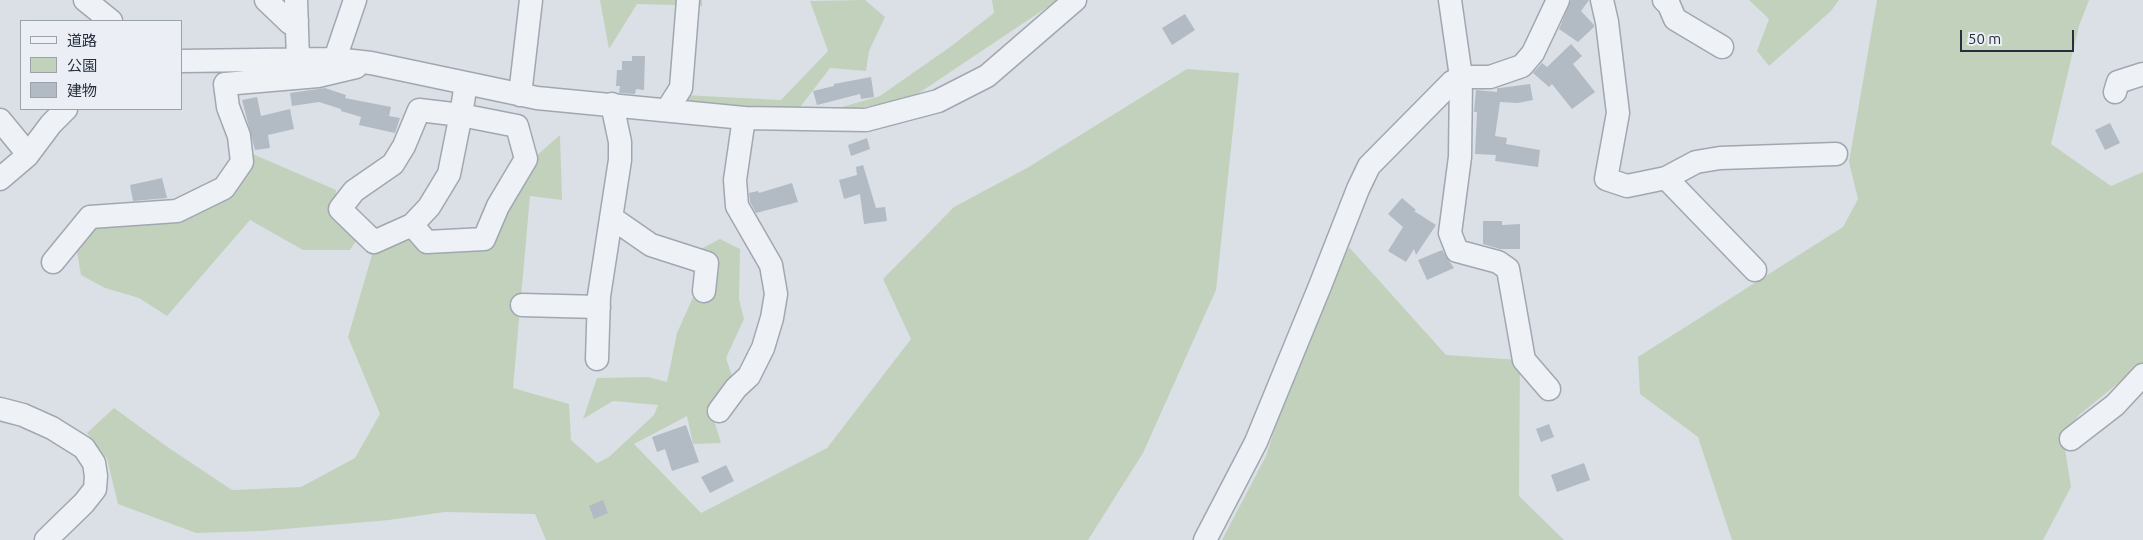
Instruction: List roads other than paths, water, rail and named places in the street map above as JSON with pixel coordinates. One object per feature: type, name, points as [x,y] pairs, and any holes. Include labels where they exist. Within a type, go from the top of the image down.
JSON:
[{"type":"street","points":[[85,0],[109,20]]},
{"type":"street","points":[[266,0],[290,23],[297,11]]},
{"type":"street","points":[[335,59],[355,0]]},
{"type":"street","points":[[508,124],[517,94],[530,0]]},
{"type":"street","points":[[667,110],[681,88],[688,0]]},
{"type":"street","points":[[182,60],[335,59],[371,64],[537,98],[744,118],[866,120],[938,102],[987,76],[1075,0]]},
{"type":"street","points":[[1450,0],[1461,77],[1460,158],[1450,232],[1457,251],[1498,262],[1508,270],[1524,360],[1549,389]]},
{"type":"street","points":[[1205,540],[1256,442],[1369,166],[1452,82],[1461,77],[1490,77],[1522,66],[1533,53],[1558,0]]},
{"type":"street","points":[[1602,0],[1607,22],[1618,113],[1606,179],[1627,186],[1666,178],[1696,162],[1720,158],[1836,154]]},
{"type":"street","points":[[1666,3],[1675,19],[1722,47]]},
{"type":"street","points":[[297,11],[298,59]]},
{"type":"street","points":[[53,262],[90,217],[178,211],[224,188],[242,162],[239,136],[228,107],[225,84],[318,76],[371,64]]},
{"type":"street","points":[[2115,92],[2118,82],[2143,74]]},
{"type":"street","points":[[412,225],[427,242],[484,239],[498,206],[526,159],[517,126],[461,115],[419,110],[404,146],[394,164],[354,192],[340,210],[374,242],[412,225],[430,207],[449,174],[461,115],[466,84]]},
{"type":"street","points":[[597,359],[599,307],[618,184],[620,142],[612,104]]},
{"type":"street","points":[[0,180],[28,154],[50,124],[65,110]]},
{"type":"street","points":[[719,411],[736,388],[749,376],[762,348],[772,318],[776,294],[771,265],[737,206],[735,180],[744,118]]},
{"type":"street","points":[[0,120],[28,154]]},
{"type":"street","points":[[1666,178],[1755,270]]},
{"type":"street","points":[[612,218],[650,245],[707,263],[704,292]]},
{"type":"street","points":[[522,305],[599,307]]},
{"type":"street","points":[[2071,439],[2115,405],[2143,375]]},
{"type":"street","points":[[0,409],[23,415],[52,428],[84,448],[94,464],[96,476],[95,489],[84,503],[46,540]]}]
